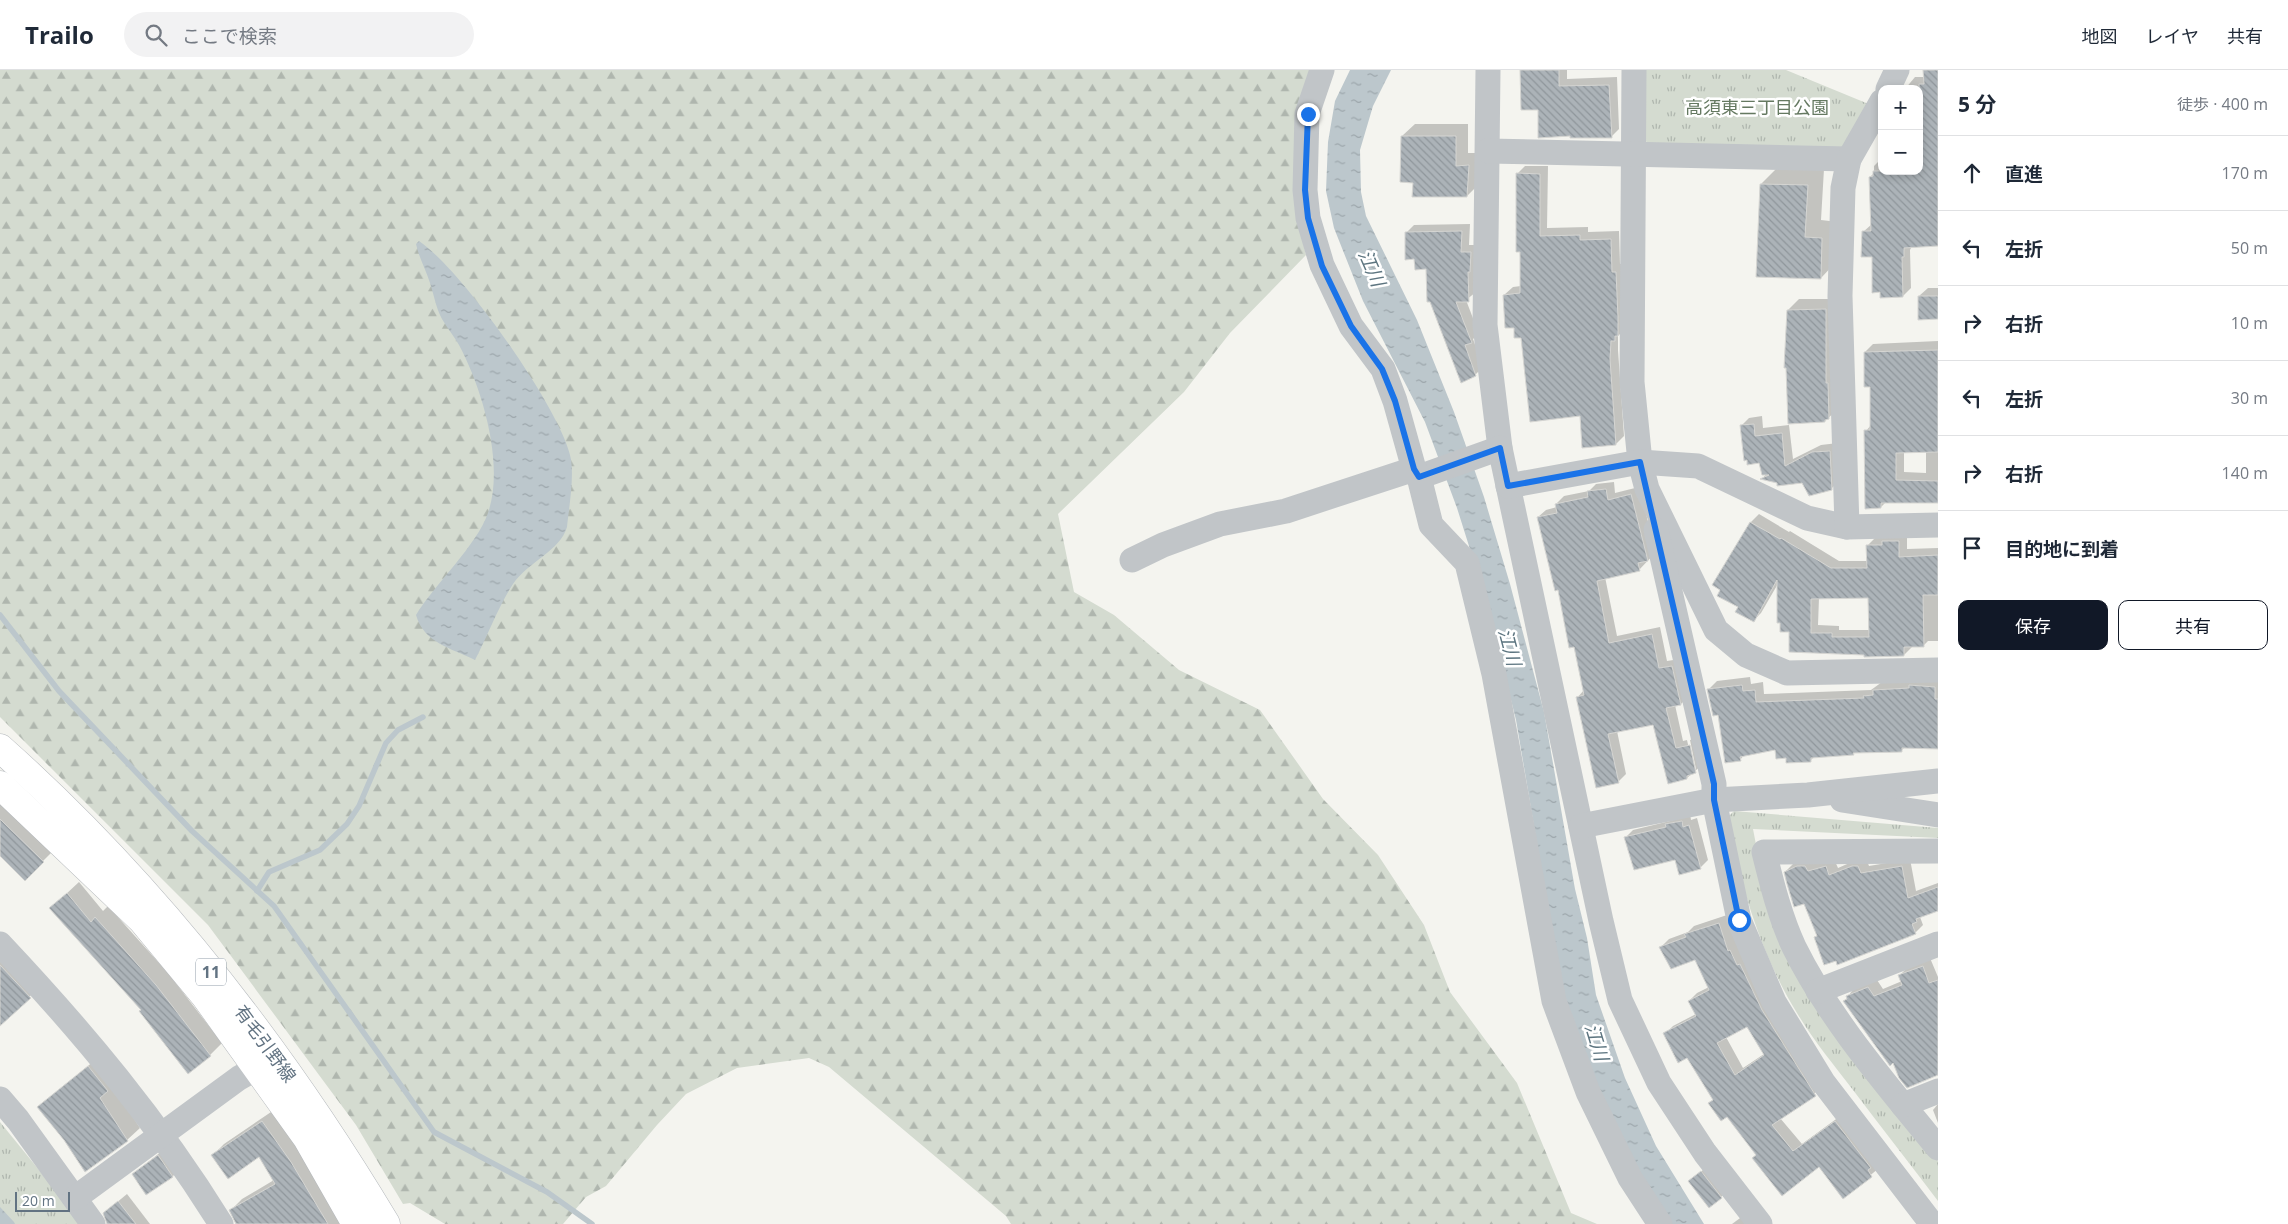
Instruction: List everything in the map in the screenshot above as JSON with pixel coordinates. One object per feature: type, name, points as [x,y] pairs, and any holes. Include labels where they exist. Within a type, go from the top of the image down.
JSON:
[{"type":"main road","name":"有毛引野線","points":[[0,748],[64,809],[135,884],[200,958],[276,1057],[346,1158],[386,1224]]},
{"type":"main road","name":"有毛引野線","points":[[0,784],[142,920],[206,996],[308,1138],[356,1224]]},
{"type":"street","points":[[1322,70],[1308,114],[1305,190],[1308,218],[1322,266],[1351,326],[1382,369],[1395,401],[1431,524],[1467,563],[1494,674],[1554,1001],[1588,1092],[1630,1178],[1660,1224]]},
{"type":"street","points":[[1488,70],[1485,326],[1500,448],[1620,1000],[1659,1083],[1705,1153],[1760,1224]]},
{"type":"street","points":[[1634,70],[1632,382],[1640,462],[1714,784],[1714,800],[1739,920],[1774,1002],[1823,1082],[1932,1224]]},
{"type":"street","points":[[1890,85],[1897,70]]},
{"type":"street","points":[[1847,527],[1840,296],[1843,188],[1849,159],[1878,108]]},
{"type":"street","points":[[1488,151],[1849,159]]},
{"type":"street","points":[[1132,560],[1163,545],[1220,524],[1286,511],[1460,462],[1500,448]]},
{"type":"street","points":[[1508,486],[1640,462],[1698,466],[1807,518],[1847,527],[1938,525]]},
{"type":"street","points":[[1647,489],[1716,630],[1746,655],[1787,673],[1938,670]]},
{"type":"street","points":[[1581,826],[1714,800],[1808,795],[1938,781]]},
{"type":"street","points":[[1808,795],[1938,815]]},
{"type":"street","points":[[1938,851],[1764,852],[1776,896],[1793,945],[1818,991],[1903,1105],[1938,1148]]},
{"type":"street","points":[[0,944],[61,1011],[163,1135],[221,1224]]},
{"type":"street","points":[[1818,991],[1938,944]]},
{"type":"street","points":[[75,1198],[239,1078],[257,1068]]},
{"type":"street","points":[[1903,1105],[1938,1091]]},
{"type":"street","points":[[0,1099],[18,1120],[93,1224]]},
{"type":"green space","points":[[0,70],[1313,70],[1295,207],[1306,255],[1230,333],[1184,392],[1058,514],[1074,592],[1114,615],[1179,670],[1260,710],[1323,799],[1378,855],[1424,925],[1450,992],[1517,1083],[1571,1213],[1597,1224],[1011,1224],[1006,1216],[829,1067],[809,1058],[737,1068],[686,1094],[657,1125],[606,1186],[586,1197],[563,1224],[445,1224],[410,1203],[403,1204],[356,1125],[208,925],[0,717]]},
{"type":"green space","name":"高須東三丁目公園","points":[[1643,70],[1786,70],[1871,105],[1847,147],[1650,146],[1643,138]]},
{"type":"green space","points":[[1734,811],[1938,828],[1938,838],[1753,829],[1764,886],[1851,1053],[1938,1161],[1938,1201],[1817,1043],[1784,990],[1762,943],[1739,870],[1726,819]]},
{"type":"green space","points":[[0,1122],[79,1219],[83,1224],[0,1224]]},
{"type":"water","name":"江川","points":[[1350,70],[1391,70],[1373,106],[1360,150],[1361,192],[1366,216],[1417,320],[1454,412],[1484,497],[1510,584],[1544,712],[1596,995],[1625,1078],[1656,1146],[1704,1224],[1669,1224],[1632,1162],[1577,1040],[1560,979],[1516,720],[1486,600],[1457,508],[1425,422],[1363,301],[1334,228],[1326,191],[1328,142],[1335,101]]},
{"type":"water","points":[[419,241],[437,256],[459,279],[506,340],[547,404],[562,433],[570,455],[572,481],[567,527],[558,543],[527,569],[513,584],[475,660],[440,644],[432,638],[425,632],[416,615],[483,525],[493,493],[494,472],[488,427],[476,382],[459,345],[438,310],[417,249],[416,244]]},
{"type":"water","points":[[0,1207],[14,1222],[15,1224],[0,1224]]},
{"type":"building","points":[[1520,70],[1559,70],[1559,86],[1609,85],[1612,138],[1570,138],[1570,136],[1538,138],[1538,110],[1521,110]]},
{"type":"building","points":[[1923,70],[1938,70],[1938,246],[1904,248],[1904,257],[1902,257],[1903,297],[1880,298],[1880,292],[1872,293],[1872,257],[1861,257],[1862,231],[1871,231],[1869,177],[1873,176],[1873,171],[1878,171],[1878,175],[1923,175],[1923,85],[1919,84],[1924,84]]},
{"type":"building","points":[[1401,136],[1456,136],[1456,166],[1469,165],[1467,197],[1412,197],[1413,183],[1400,182]]},
{"type":"building","points":[[1516,173],[1540,174],[1540,236],[1580,235],[1580,240],[1611,239],[1612,272],[1616,272],[1618,317],[1618,336],[1615,336],[1615,341],[1611,341],[1610,359],[1616,445],[1582,448],[1580,416],[1530,422],[1521,338],[1514,338],[1514,328],[1505,328],[1503,295],[1520,293],[1520,252],[1516,252]]},
{"type":"building","points":[[1760,184],[1808,185],[1805,237],[1822,238],[1821,279],[1756,277]]},
{"type":"building","points":[[1462,231],[1461,252],[1471,252],[1470,272],[1468,272],[1469,302],[1456,302],[1472,343],[1465,345],[1476,376],[1461,383],[1430,302],[1427,302],[1426,269],[1415,270],[1414,259],[1405,260],[1405,232]]},
{"type":"building","points":[[1918,296],[1938,296],[1938,319],[1918,320]]},
{"type":"building","points":[[1826,309],[1826,383],[1828,383],[1829,419],[1825,420],[1825,422],[1788,424],[1786,368],[1784,368],[1787,310]]},
{"type":"building","points":[[1938,350],[1938,452],[1896,453],[1896,480],[1938,481],[1938,503],[1881,503],[1881,508],[1865,509],[1864,430],[1870,430],[1870,387],[1864,387],[1864,352]]},
{"type":"building","points":[[1754,424],[1755,436],[1782,433],[1785,466],[1812,452],[1830,451],[1832,490],[1809,496],[1802,483],[1777,486],[1777,483],[1760,479],[1769,475],[1762,475],[1759,463],[1747,465],[1747,460],[1744,461],[1740,425]]},
{"type":"building","points":[[1606,489],[1608,500],[1631,494],[1648,561],[1638,563],[1640,571],[1597,581],[1609,643],[1652,634],[1659,668],[1672,666],[1681,705],[1666,708],[1676,748],[1690,745],[1696,773],[1687,776],[1687,779],[1668,784],[1653,725],[1608,734],[1619,783],[1596,788],[1576,697],[1584,695],[1574,647],[1569,648],[1558,590],[1555,591],[1537,517],[1557,513],[1555,504],[1588,497],[1587,491]]},
{"type":"building","points":[[1750,522],[1831,568],[1867,568],[1866,545],[1882,545],[1882,541],[1899,541],[1899,557],[1938,555],[1938,595],[1923,595],[1924,647],[1904,647],[1904,656],[1864,657],[1864,655],[1789,652],[1789,632],[1780,632],[1780,623],[1777,623],[1777,580],[1754,622],[1735,612],[1738,607],[1717,596],[1720,590],[1712,585]],"holes":[[[1868,598],[1869,637],[1832,637],[1832,633],[1811,633],[1811,599]]]},
{"type":"building","points":[[1742,685],[1743,691],[1755,690],[1756,702],[1864,698],[1863,696],[1873,695],[1873,690],[1909,688],[1909,685],[1935,687],[1935,699],[1938,699],[1938,749],[1902,748],[1902,752],[1853,753],[1854,755],[1811,758],[1811,762],[1786,763],[1786,758],[1776,759],[1775,750],[1740,757],[1741,761],[1725,763],[1718,715],[1713,716],[1707,689]]},
{"type":"building","points":[[0,819],[44,862],[25,881],[0,856]]},
{"type":"building","points":[[1682,821],[1683,827],[1689,825],[1701,869],[1679,875],[1675,860],[1634,870],[1624,837],[1666,827],[1665,824]]},
{"type":"building","points":[[1797,866],[1805,866],[1808,871],[1826,866],[1829,875],[1852,866],[1858,866],[1861,873],[1902,866],[1908,898],[1938,887],[1938,911],[1916,919],[1917,922],[1912,924],[1916,934],[1837,965],[1836,961],[1824,965],[1814,937],[1817,936],[1804,904],[1794,907],[1787,884],[1784,872]]},
{"type":"building","points":[[67,893],[91,922],[95,917],[156,985],[211,1056],[188,1074],[139,1011],[141,1010],[49,908]]},
{"type":"building","points":[[1719,923],[1728,951],[1730,950],[1737,965],[1740,964],[1762,1010],[1816,1096],[1772,1125],[1793,1151],[1835,1121],[1871,1168],[1868,1170],[1872,1177],[1843,1199],[1819,1167],[1782,1196],[1752,1158],[1756,1155],[1727,1117],[1721,1121],[1708,1103],[1713,1100],[1687,1058],[1678,1063],[1663,1033],[1696,1016],[1688,1001],[1709,990],[1695,960],[1671,969],[1659,947],[1686,937],[1684,934]],"holes":[[[1747,1027],[1764,1055],[1735,1075],[1717,1043]]]},
{"type":"building","points":[[0,965],[31,998],[0,1026]]},
{"type":"building","points":[[1923,966],[1929,983],[1938,980],[1938,1075],[1907,1088],[1899,1078],[1893,1063],[1890,1066],[1843,1001],[1847,999],[1846,996],[1868,987],[1874,996],[1902,985],[1898,975]]},
{"type":"building","points":[[88,1066],[108,1091],[100,1098],[128,1141],[85,1172],[64,1140],[37,1107]]},
{"type":"building","points":[[262,1121],[291,1162],[328,1224],[236,1224],[229,1210],[275,1184],[259,1157],[228,1179],[211,1155]]},
{"type":"building","points":[[158,1155],[173,1177],[146,1195],[132,1174]]},
{"type":"building","points":[[1701,1171],[1722,1198],[1709,1208],[1688,1181]]},
{"type":"building","points":[[118,1201],[136,1224],[107,1224],[103,1213]]},
{"type":"waterway","points":[[0,615],[59,691],[192,831],[274,906],[434,1132],[547,1192],[592,1224]]},
{"type":"waterway","points":[[257,891],[269,872],[320,850],[347,824],[359,806],[386,743],[398,730],[423,717]]},
{"type":"route","points":[[1308,114],[1305,190],[1308,218],[1322,266],[1351,326],[1382,369],[1395,401],[1414,469],[1419,477],[1500,448],[1508,486],[1640,462],[1714,784],[1714,800],[1739,920]]}]
